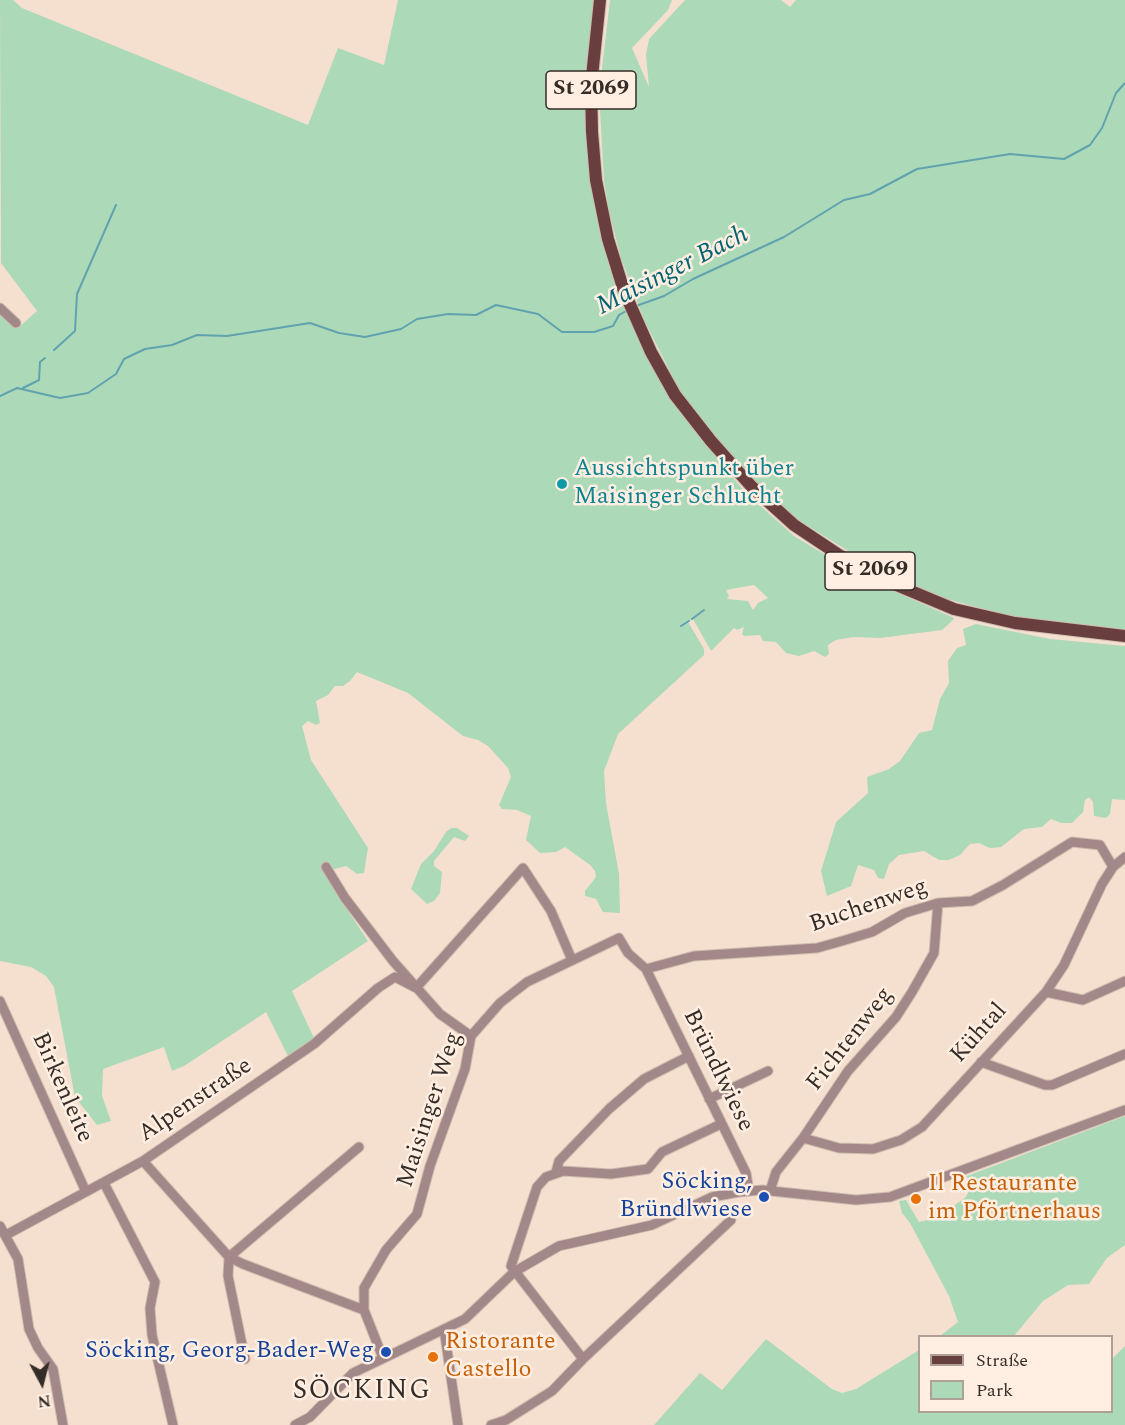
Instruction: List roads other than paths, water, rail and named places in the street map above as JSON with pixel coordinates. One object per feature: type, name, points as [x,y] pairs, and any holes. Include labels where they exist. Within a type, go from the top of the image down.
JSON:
[{"type":"main road","name":"St 2069","points":[[600,0],[591,86],[596,180],[608,239],[624,291],[651,352],[675,395],[711,441],[745,480],[794,525],[839,555],[894,584],[954,609],[1004,621],[1125,636]]},
{"type":"street","points":[[0,308],[16,323]]},
{"type":"street","name":"Buchenweg","points":[[646,969],[694,956],[817,948],[872,932],[905,913],[938,903],[972,901],[1003,885],[1072,842],[1100,844],[1113,867]]},
{"type":"street","name":"Kühtal","points":[[804,1138],[852,1150],[887,1147],[922,1127],[1046,992],[1064,964],[1113,867],[1125,857]]},
{"type":"street","points":[[327,867],[345,898],[416,988],[440,1014],[471,1036]]},
{"type":"street","points":[[416,988],[523,868],[551,911],[572,960]]},
{"type":"street","name":"Fichtenweg","points":[[770,1191],[776,1172],[804,1138],[848,1071],[896,1017],[912,992],[933,952],[938,903]]},
{"type":"street","name":"Maisinger Weg","points":[[383,1358],[364,1310],[364,1288],[386,1250],[417,1214],[430,1166],[465,1069],[471,1036],[500,1003],[518,989],[619,938],[628,953],[646,969]]},
{"type":"street","name":"Bründlwiese","points":[[646,969],[746,1173],[749,1191]]},
{"type":"street","name":"Alpenstraße","points":[[3,1231],[104,1183],[143,1161],[314,1044],[378,988],[395,977],[416,988]]},
{"type":"street","points":[[1046,992],[1083,1000],[1125,981]]},
{"type":"street","name":"Birkenleite","points":[[0,1001],[86,1192]]},
{"type":"street","points":[[981,1062],[1045,1085],[1052,1085],[1125,1054]]},
{"type":"street","points":[[556,1172],[559,1161],[644,1079],[689,1056]]},
{"type":"street","points":[[709,1099],[768,1071]]},
{"type":"street","points":[[295,1425],[310,1417],[343,1381],[383,1358],[465,1319],[514,1272],[559,1246],[652,1225],[712,1197],[749,1191],[856,1200],[890,1197],[1125,1110]]},
{"type":"street","points":[[583,1359],[514,1272],[510,1262],[537,1187],[546,1177],[556,1172],[611,1174],[648,1169],[662,1152],[721,1124]]},
{"type":"street","points":[[245,1359],[228,1276],[229,1257],[359,1147]]},
{"type":"street","points":[[143,1161],[229,1257],[364,1310]]},
{"type":"street","points":[[104,1183],[156,1282],[150,1308],[152,1335],[173,1425]]},
{"type":"street","points":[[491,1425],[506,1420],[552,1391],[731,1220]]},
{"type":"street","points":[[3,1231],[18,1259],[29,1329],[38,1348],[53,1369],[63,1425]]},
{"type":"street","points":[[444,1329],[458,1425]]},
{"type":"waterway","name":"Maisinger Bach","points":[[636,306],[664,296],[693,279],[784,237],[844,200],[870,194],[917,169],[1010,154],[1064,159],[1090,145],[1102,128],[1116,93],[1125,83]]},
{"type":"waterway","points":[[54,350],[75,331],[77,294],[116,205]]},
{"type":"waterway","name":"Maisinger Bach","points":[[0,396],[17,388],[60,398],[88,393],[116,374],[124,359],[145,349],[172,345],[197,335],[227,336],[310,323],[339,333],[365,337],[401,329],[417,319],[448,314],[476,315],[496,305],[538,314],[562,332],[594,332],[613,326],[619,315],[628,310]]},
{"type":"waterway","points":[[23,388],[39,380],[40,362],[45,358]]},
{"type":"waterway","points":[[692,619],[704,610]]},
{"type":"waterway","points":[[681,626],[689,621]]},
{"type":"place","name":"Aussichtspunkt über Maisinger Schlucht","points":[[562,484]]},
{"type":"place","name":"Söcking, Bründlwiese","points":[[764,1197]]},
{"type":"place","name":"Il Restaurante im Pförtnerhaus","points":[[916,1199]]},
{"type":"place","name":"Söcking, Georg-Bader-Weg","points":[[386,1352]]},
{"type":"place","name":"Ristorante Castello","points":[[433,1357]]},
{"type":"district","name":"SÖCKING","points":[[362,1393]]}]
